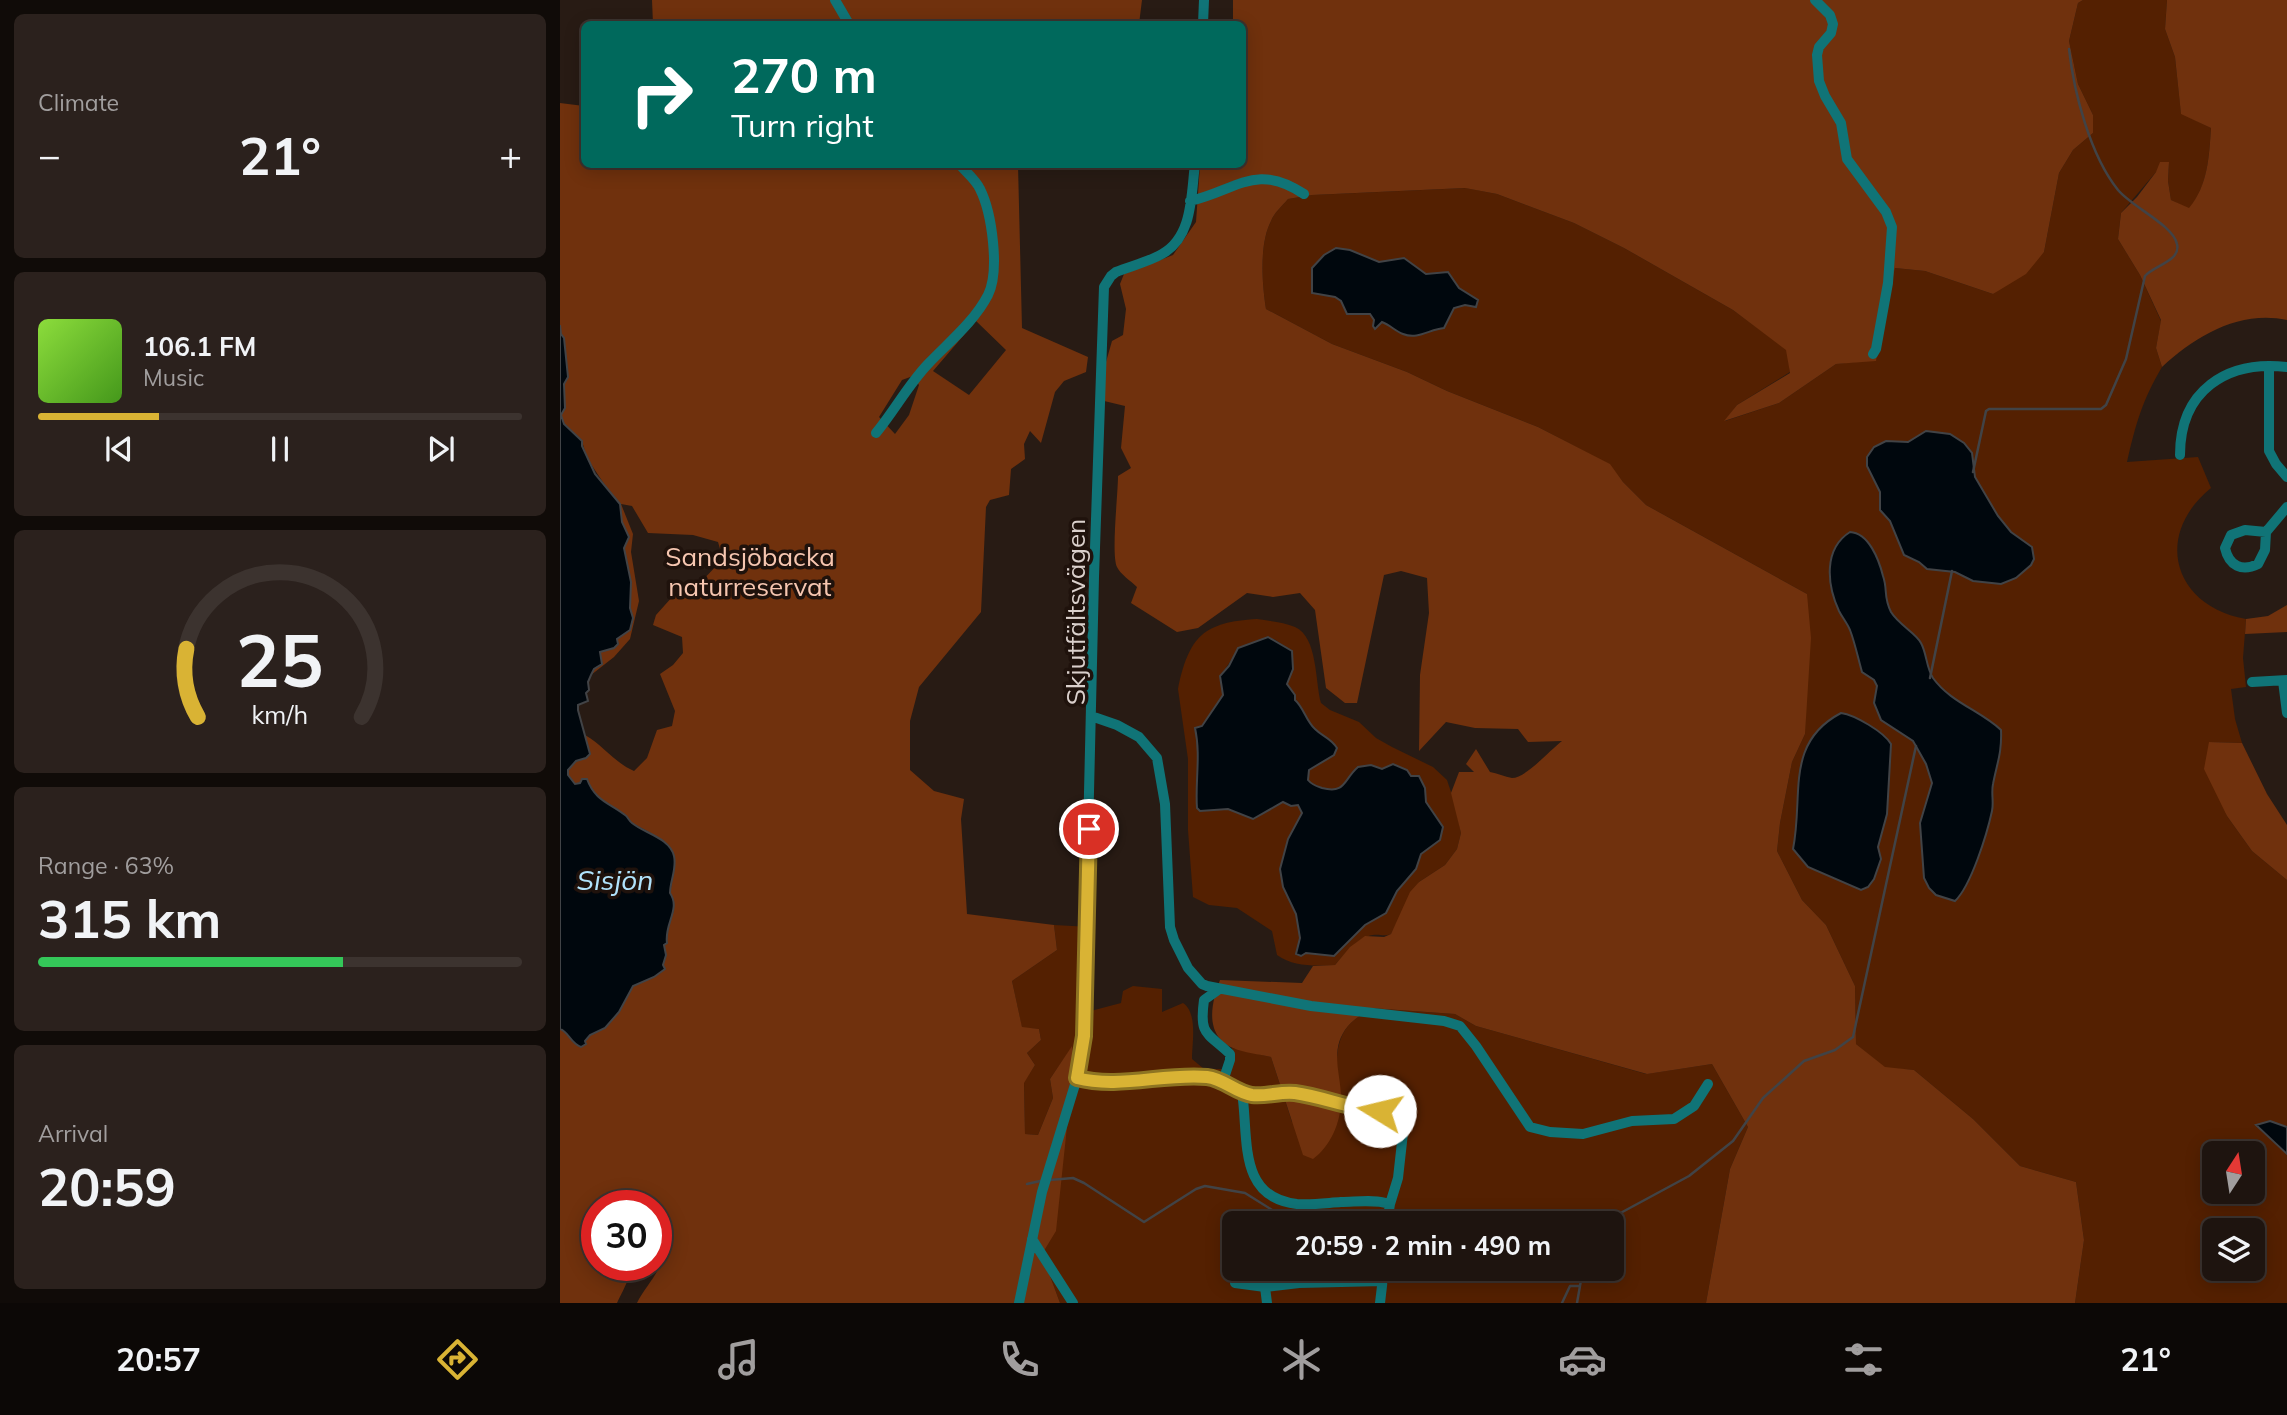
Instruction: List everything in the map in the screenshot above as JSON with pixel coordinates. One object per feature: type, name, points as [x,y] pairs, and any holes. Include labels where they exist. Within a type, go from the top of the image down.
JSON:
[{"type":"street","points":[[835,0],[847,21]]},
{"type":"street","points":[[1203,21],[1204,0]]},
{"type":"street","points":[[1815,0],[1833,21],[1831,33],[1819,47],[1817,55],[1819,81],[1830,107],[1841,123],[1847,159],[1886,212],[1892,227],[1888,283],[1873,354]]},
{"type":"street","points":[[876,433],[897,407],[907,389],[972,318],[993,282],[991,226],[986,205],[980,187],[963,168]]},
{"type":"street","name":"Skjutfältsvägen","points":[[1194,168],[1184,229],[1172,247],[1158,256],[1116,272],[1104,287],[1091,716],[1117,725],[1139,737],[1157,758],[1165,804],[1170,927],[1192,974],[1202,984],[1218,990],[1311,1006],[1444,1021],[1460,1026],[1476,1045],[1530,1127],[1550,1132],[1589,1133],[1602,1127],[1632,1121],[1674,1119],[1694,1106],[1708,1084]]},
{"type":"street","points":[[1190,201],[1212,196],[1240,182],[1255,178],[1275,180],[1304,194]]},
{"type":"street","points":[[2269,366],[2269,450],[2287,477]]},
{"type":"street","points":[[2180,455],[2181,429],[2194,402],[2213,383],[2230,372],[2249,367],[2287,367]]},
{"type":"street","points":[[2266,533],[2245,530],[2231,535],[2225,548],[2230,562],[2237,567],[2246,568],[2258,564],[2266,550],[2266,533],[2287,507]]},
{"type":"street","points":[[2252,682],[2285,681],[2287,713]]},
{"type":"street","points":[[1018,1303],[1053,1151],[1077,1078],[1084,1036],[1091,716]]},
{"type":"street","points":[[1218,990],[1204,1000],[1203,1027],[1205,1034],[1230,1054],[1223,1080]]},
{"type":"street","points":[[1077,1078],[1094,1082],[1182,1076],[1223,1080],[1245,1093],[1295,1093],[1361,1110],[1398,1115],[1404,1124],[1398,1178],[1389,1211]]},
{"type":"street","points":[[1245,1093],[1243,1100],[1251,1169],[1256,1184],[1261,1188],[1289,1203],[1390,1204]]},
{"type":"street","points":[[1032,1239],[1073,1303]]},
{"type":"street","points":[[1235,1283],[1265,1287],[1299,1283],[1382,1281],[1380,1303]]},
{"type":"street","points":[[1265,1287],[1267,1303]]},
{"type":"shaded area","points":[[2083,0],[2167,0],[2165,29],[2175,57],[2181,113],[2211,128],[2204,180],[2189,209],[2171,200],[2169,163],[2156,172],[2121,213],[2118,239],[2140,275],[2161,321],[2156,348],[2162,367],[2140,413],[2127,462],[2198,457],[2211,488],[2193,507],[2182,526],[2177,547],[2179,566],[2188,584],[2202,600],[2221,612],[2246,619],[2243,658],[2246,687],[2231,689],[2242,743],[2209,742],[2227,816],[2252,851],[2287,880],[2287,1303],[2075,1303],[2084,1240],[2076,1182],[2020,1166],[1973,1119],[1914,1070],[1885,1068],[1856,1044],[1855,986],[1826,925],[1802,900],[1777,851],[1792,762],[1805,734],[1807,594],[1646,505],[1609,464],[1538,427],[1332,344],[1266,309],[1263,252],[1267,230],[1276,212],[1288,199],[1312,195],[1466,188],[1497,194],[1574,223],[1733,310],[1787,350],[1790,372],[1737,405],[1725,421],[1779,403],[1836,364],[1876,360],[1895,268],[1925,271],[1993,294],[2044,252],[2059,173],[2073,150],[2093,133],[2093,115],[2078,84],[2069,41],[2078,3]]},
{"type":"shaded area","points":[[1257,619],[1276,622],[1295,627],[1302,632],[1312,650],[1321,703],[1330,710],[1359,722],[1376,738],[1433,767],[1447,780],[1455,804],[1461,833],[1457,849],[1445,865],[1419,882],[1391,934],[1367,936],[1335,965],[1290,962],[1277,955],[1272,931],[1237,908],[1209,905],[1193,897],[1188,830],[1188,759],[1178,689],[1188,656],[1202,635],[1212,628]],"holes":[[[1260,639],[1274,639],[1292,651],[1293,669],[1287,684],[1311,725],[1335,745],[1334,755],[1309,770],[1308,780],[1319,787],[1337,789],[1341,788],[1353,772],[1371,765],[1382,769],[1396,765],[1407,770],[1410,776],[1419,776],[1425,788],[1426,802],[1439,841],[1421,854],[1416,869],[1398,891],[1386,913],[1365,925],[1338,953],[1296,954],[1300,938],[1296,914],[1283,887],[1280,869],[1288,839],[1302,813],[1298,805],[1291,806],[1283,802],[1253,819],[1228,809],[1197,808],[1195,728],[1202,726],[1223,695],[1224,686],[1220,679],[1238,651]]]},
{"type":"shaded area","points":[[1054,925],[1091,927],[1087,1012],[1121,1003],[1123,991],[1133,986],[1162,989],[1162,1012],[1183,1003],[1188,1008],[1193,1029],[1192,1059],[1204,1069],[1226,1069],[1232,1048],[1271,1057],[1292,1122],[1341,1101],[1337,1072],[1339,1043],[1348,1026],[1370,1008],[1455,1014],[1476,1026],[1646,1074],[1712,1064],[1748,1127],[1730,1169],[1706,1303],[1060,1303],[1042,1254],[1074,1060],[1072,1047],[1050,1079],[1053,1098],[1038,1135],[1025,1134],[1024,1082],[1035,1065],[1027,1053],[1041,1040],[1039,1029],[1022,1028],[1012,981],[1057,950]]},
{"type":"green space","points":[[652,0],[1142,0],[1139,21],[653,21]]},
{"type":"green space","points":[[1233,0],[2083,0],[2078,3],[2069,41],[2078,84],[2093,115],[2093,133],[2073,150],[2059,173],[2044,252],[2026,274],[1993,294],[1925,271],[1895,268],[1876,361],[1836,364],[1779,403],[1724,421],[1737,405],[1790,373],[1786,350],[1733,310],[1624,248],[1574,223],[1497,194],[1465,188],[1312,195],[1288,199],[1274,215],[1267,230],[1262,264],[1266,309],[1332,344],[1538,427],[1610,464],[1623,482],[1646,505],[1807,594],[1811,638],[1805,734],[1792,762],[1777,851],[1802,900],[1826,925],[1855,986],[1856,1044],[1885,1067],[1914,1070],[1973,1119],[2020,1166],[2076,1182],[2084,1240],[2075,1303],[1706,1303],[1730,1169],[1748,1127],[1712,1064],[1647,1074],[1476,1026],[1455,1014],[1370,1008],[1350,1023],[1342,1035],[1337,1053],[1341,1091],[1339,1117],[1329,1141],[1313,1159],[1303,1155],[1271,1057],[1233,1048],[1217,1035],[1212,1018],[1220,980],[1302,983],[1313,966],[1335,965],[1350,947],[1365,936],[1384,937],[1391,934],[1410,892],[1419,882],[1445,865],[1457,849],[1461,833],[1451,793],[1459,772],[1474,772],[1466,764],[1476,749],[1490,772],[1512,778],[1531,769],[1562,741],[1528,742],[1518,729],[1475,728],[1446,722],[1419,751],[1420,675],[1429,613],[1427,578],[1401,571],[1384,575],[1357,703],[1345,703],[1326,688],[1315,610],[1300,593],[1273,597],[1247,593],[1198,628],[1177,632],[1131,603],[1137,587],[1118,570],[1115,560],[1118,476],[1131,468],[1121,448],[1125,406],[1100,400],[1104,369],[1112,341],[1123,335],[1126,309],[1120,284],[1124,274],[1173,255],[1196,222],[1200,168],[1246,168],[1246,21],[1233,21]]},
{"type":"green space","points":[[2167,0],[2287,0],[2287,320],[2252,319],[2219,328],[2189,345],[2162,367],[2156,348],[2161,320],[2140,275],[2118,239],[2121,213],[2137,197],[2156,172],[2160,162],[2169,162],[2171,200],[2189,208],[2204,180],[2211,128],[2181,114],[2175,57],[2165,29]]},
{"type":"green space","name":"Sandsjöbacka naturreservat","points":[[560,103],[581,106],[581,168],[1018,168],[1022,328],[1088,357],[1086,372],[1064,381],[1055,392],[1041,443],[1030,431],[1024,444],[1025,459],[1011,469],[1009,495],[990,500],[986,507],[981,612],[919,687],[910,721],[910,770],[934,791],[964,799],[961,819],[967,914],[1054,925],[1057,950],[1012,981],[1022,1027],[1039,1029],[1041,1040],[1027,1053],[1035,1065],[1024,1083],[1025,1134],[1038,1135],[1053,1098],[1050,1079],[1072,1046],[1074,1060],[1056,1231],[1042,1254],[1060,1303],[637,1303],[651,1281],[672,1281],[672,1190],[581,1190],[581,1281],[628,1281],[617,1303],[560,1303],[560,1029],[581,1047],[585,1045],[590,1035],[605,1028],[619,1012],[633,986],[657,974],[665,958],[664,945],[669,919],[674,911],[670,894],[675,862],[672,850],[651,833],[630,822],[615,808],[608,806],[593,792],[588,782],[582,779],[575,784],[568,775],[568,770],[576,761],[586,758],[589,749],[585,735],[634,771],[647,758],[657,730],[672,726],[675,711],[660,674],[673,665],[683,653],[682,637],[653,625],[656,615],[673,596],[696,587],[723,559],[718,542],[693,535],[648,533],[632,506],[621,504],[633,534],[631,552],[639,601],[630,639],[614,657],[591,675],[594,669],[600,666],[600,652],[618,644],[617,639],[633,618],[630,608],[630,576],[622,522],[612,496],[587,458],[582,441],[564,424],[561,415],[565,408],[564,384],[568,377],[564,339],[560,334]],"holes":[[[976,321],[1006,350],[969,395],[933,371]],[[913,376],[919,385],[909,415],[895,434],[879,417],[902,380]]]},
{"type":"green space","points":[[2287,605],[2287,632],[2245,634],[2246,619],[2268,616]]},
{"type":"green space","points":[[2209,742],[2242,743],[2267,794],[2287,825],[2287,880],[2252,851],[2227,816],[2204,769]]},
{"type":"water","points":[[1336,248],[1350,250],[1379,262],[1404,258],[1426,274],[1448,272],[1459,288],[1478,300],[1476,307],[1465,305],[1454,308],[1444,328],[1419,335],[1408,336],[1382,322],[1375,329],[1370,314],[1347,314],[1341,301],[1335,297],[1312,293],[1312,268],[1324,255]]},
{"type":"water","name":"Sisjön","points":[[560,325],[568,377],[564,384],[565,408],[561,415],[564,424],[582,441],[595,474],[620,504],[622,522],[629,537],[624,548],[631,582],[630,608],[633,618],[630,630],[617,639],[618,644],[600,652],[602,664],[594,669],[588,682],[588,701],[578,705],[590,754],[576,761],[568,770],[568,775],[575,784],[587,779],[599,797],[637,827],[667,845],[672,850],[675,861],[670,893],[674,905],[667,943],[664,945],[665,969],[633,986],[619,1012],[605,1028],[590,1035],[585,1041],[586,1044],[581,1047],[560,1029]]},
{"type":"water","points":[[1926,431],[1950,434],[1964,443],[1972,453],[1975,477],[1998,516],[2011,532],[2032,547],[2034,559],[2031,565],[2016,578],[2001,584],[1973,581],[1955,572],[1927,569],[1904,555],[1890,521],[1880,510],[1880,492],[1867,466],[1867,457],[1874,447],[1886,441],[1908,442]]},
{"type":"water","points":[[1850,532],[1863,537],[1876,555],[1891,612],[1921,643],[1933,678],[1948,694],[2001,730],[1990,821],[1967,884],[1955,901],[1936,895],[1924,878],[1920,823],[1932,783],[1926,764],[1913,741],[1881,720],[1874,703],[1877,686],[1874,680],[1862,672],[1850,630],[1835,601],[1830,579],[1831,558],[1841,539]]},
{"type":"water","points":[[1268,637],[1292,651],[1293,669],[1287,684],[1312,726],[1337,748],[1334,755],[1309,770],[1308,780],[1322,788],[1336,789],[1343,785],[1358,767],[1371,765],[1382,769],[1393,764],[1407,770],[1411,776],[1419,776],[1425,788],[1426,802],[1443,827],[1440,840],[1421,854],[1416,869],[1397,891],[1386,913],[1365,925],[1334,956],[1296,954],[1300,938],[1296,914],[1283,887],[1280,869],[1288,839],[1302,813],[1298,805],[1291,806],[1283,802],[1253,819],[1228,809],[1200,811],[1197,808],[1198,748],[1195,728],[1202,726],[1223,695],[1220,676],[1229,666],[1238,648]]},
{"type":"water","points":[[1841,713],[1869,725],[1891,744],[1887,814],[1878,847],[1881,859],[1874,879],[1868,887],[1861,890],[1808,867],[1793,849],[1804,755],[1811,739],[1823,725]]},
{"type":"water","points":[[2270,1121],[2287,1127],[2287,1154],[2256,1125]]},
{"type":"waterway","points":[[1973,472],[1986,411],[1989,409],[2101,409],[2106,405],[2126,359],[2145,276],[2171,259],[2177,250],[2174,237],[2168,230],[2124,196],[2108,176],[2092,142],[2079,104],[2069,49]]},
{"type":"waterway","points":[[1930,678],[1952,571]]},
{"type":"waterway","points":[[1624,1211],[1689,1176],[1733,1141],[1763,1098],[1804,1061],[1835,1050],[1853,1037],[1916,746]]},
{"type":"waterway","points":[[1050,1180],[1073,1178],[1144,1222],[1205,1186],[1245,1193],[1274,1211]]},
{"type":"waterway","points":[[1027,1184],[1040,1181]]},
{"type":"waterway","points":[[1577,1303],[1581,1281]]},
{"type":"waterway","points":[[1562,1303],[1570,1286],[1579,1286]]},
{"type":"route","points":[[1089,829],[1084,1036],[1077,1078],[1094,1082],[1122,1082],[1149,1078],[1210,1077],[1255,1095],[1295,1093],[1361,1110],[1380,1111]]}]
